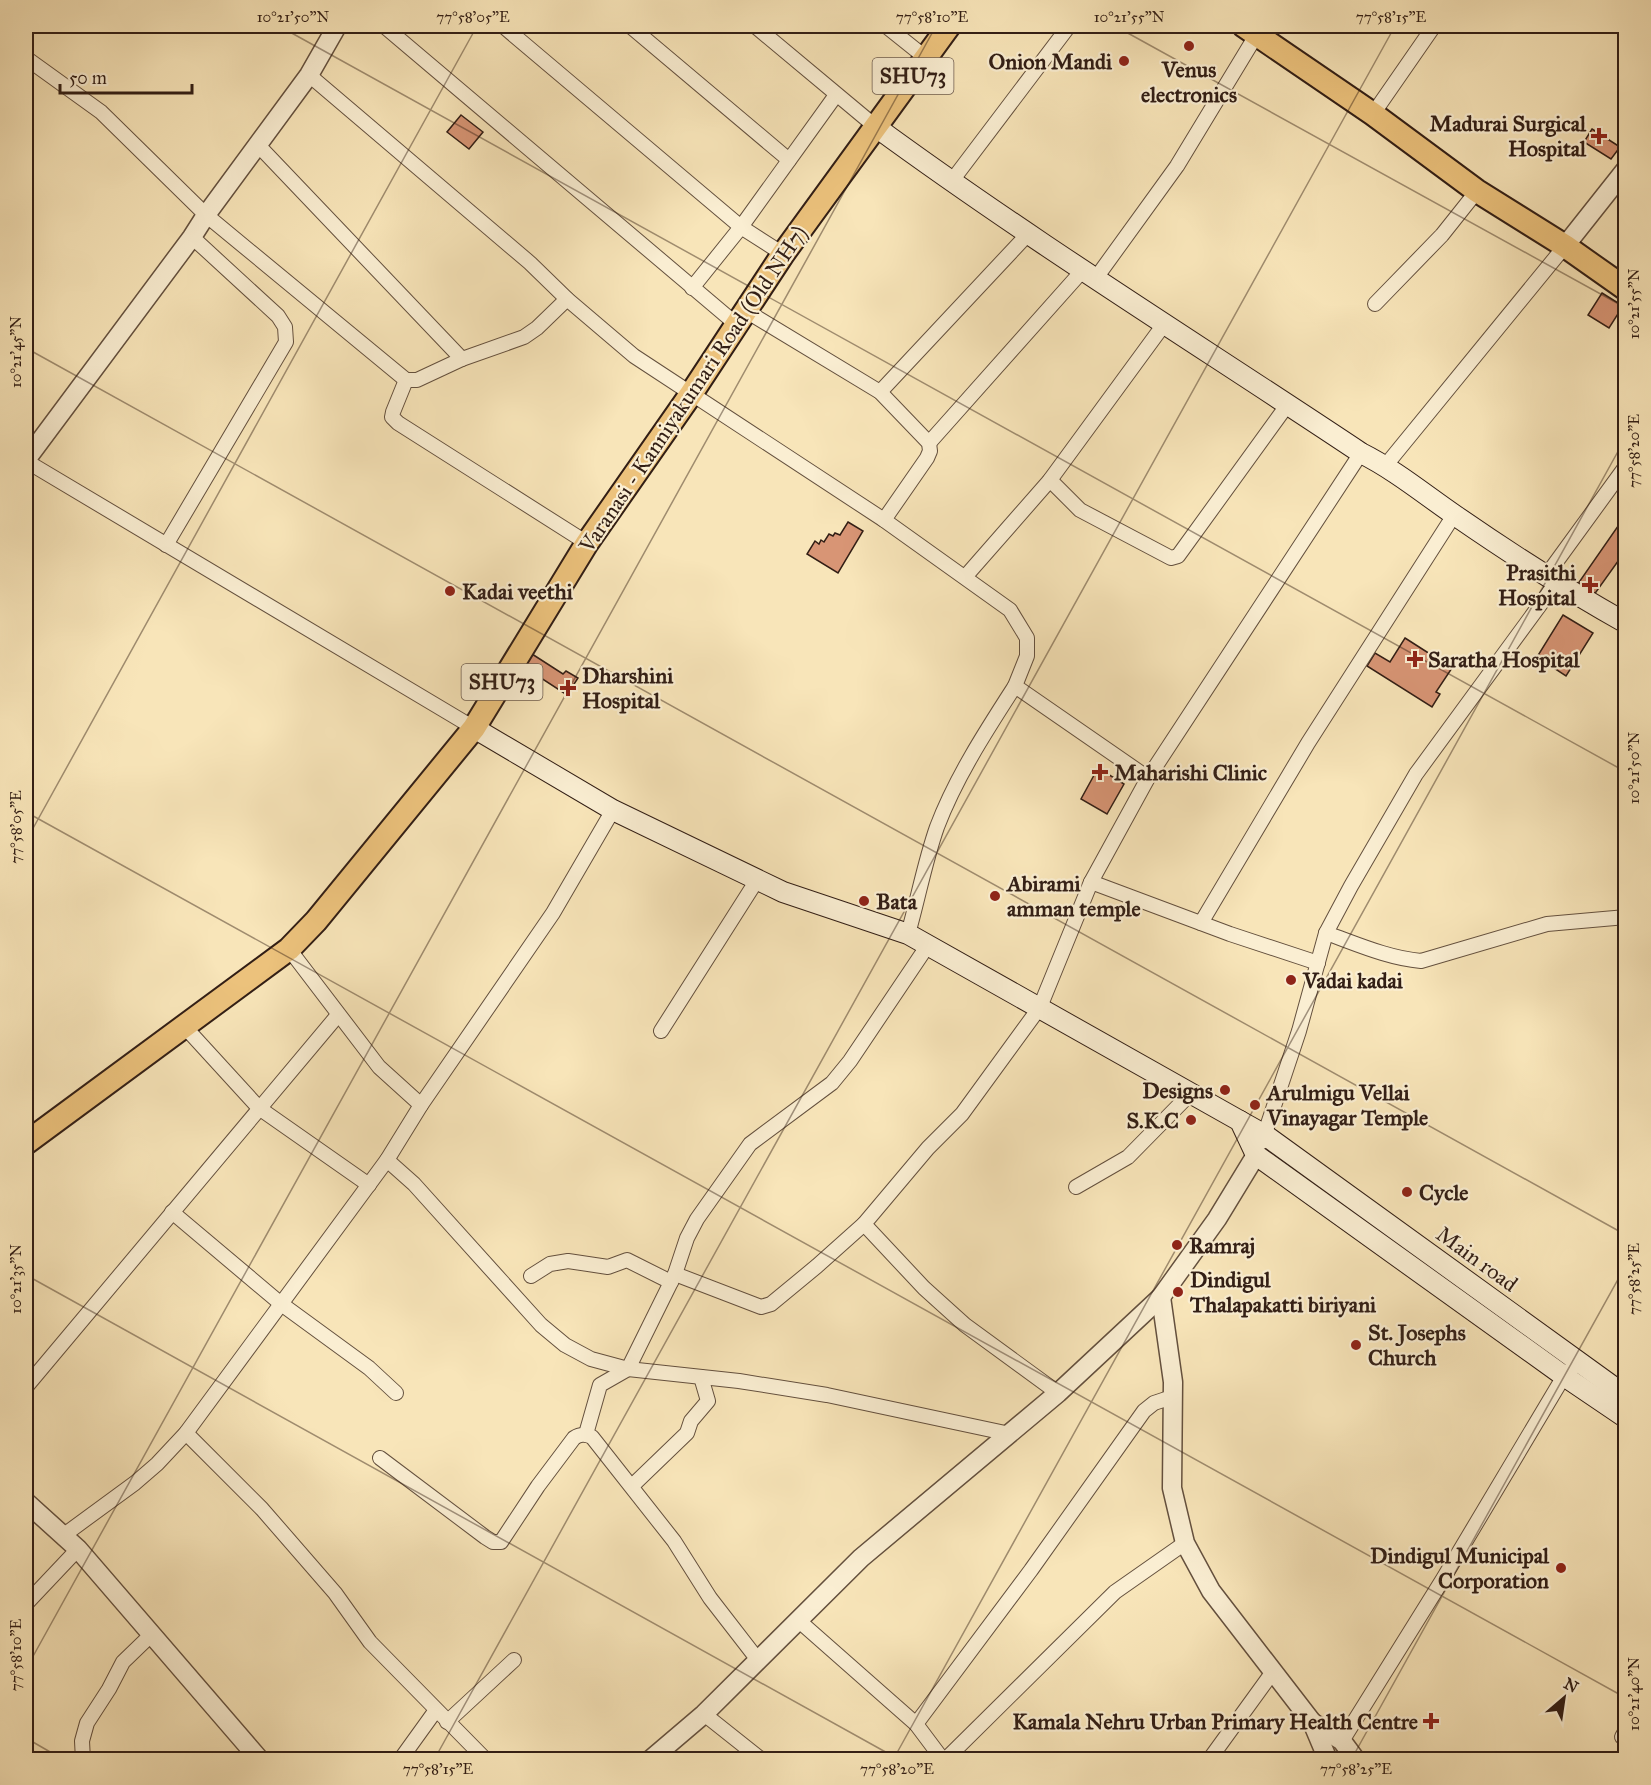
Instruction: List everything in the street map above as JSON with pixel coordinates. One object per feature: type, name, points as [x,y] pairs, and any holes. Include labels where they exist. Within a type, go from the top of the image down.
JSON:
[{"type":"main road","name":"Varanasi - Kanniyakumari Road (Old NH7)","points":[[26,1143],[288,949],[316,921],[474,728],[587,543],[691,394],[783,254],[949,26]]},
{"type":"main road","points":[[1251,29],[1478,191],[1622,281]]},
{"type":"main road","points":[[876,127],[951,182],[1028,234],[1361,453],[1386,465],[1454,515],[1551,580],[1626,623]]},
{"type":"main road","name":"Main road","points":[[474,728],[613,810],[757,880],[783,892],[908,934],[1266,1135],[1570,1369],[1626,1418]]},
{"type":"main road","points":[[1240,1121],[1256,1155]]},
{"type":"main road","name":"Main road","points":[[1256,1155],[1570,1369],[1626,1396]]},
{"type":"street","points":[[337,26],[309,75],[26,460],[474,728]]},
{"type":"street","points":[[384,26],[692,288],[741,318],[880,393],[929,443],[930,451],[884,520]]},
{"type":"street","points":[[503,26],[741,227],[783,254]]},
{"type":"street","points":[[630,26],[789,160]]},
{"type":"street","points":[[755,26],[876,127]]},
{"type":"street","points":[[886,26],[926,58]]},
{"type":"street","points":[[951,182],[1069,26]]},
{"type":"street","points":[[1372,114],[1434,26]]},
{"type":"street","points":[[929,443],[1090,274],[1177,166],[1251,29]]},
{"type":"street","points":[[26,58],[101,112],[206,215],[406,380],[417,380],[462,359],[524,337],[537,328],[567,299]]},
{"type":"street","points":[[309,75],[530,263],[567,299],[634,356],[884,520],[1010,610],[1027,638],[1027,656],[1015,686],[989,726],[962,775],[937,828],[908,934]]},
{"type":"street","points":[[692,288],[741,227],[836,94]]},
{"type":"street","points":[[258,145],[462,359]]},
{"type":"street","points":[[1386,465],[1626,170]]},
{"type":"street","points":[[1375,304],[1442,235],[1478,191]]},
{"type":"street","points":[[880,393],[1028,234]]},
{"type":"street","points":[[166,545],[286,342],[285,327],[278,316],[192,237]]},
{"type":"street","points":[[965,577],[1050,480],[1165,323]]},
{"type":"street","points":[[406,380],[392,417],[398,423],[587,543]]},
{"type":"street","points":[[1050,480],[1080,510],[1171,558],[1178,556],[1288,404]]},
{"type":"street","points":[[531,1276],[550,1264],[568,1261],[608,1268],[627,1260],[761,1307],[771,1304],[818,1266],[864,1224],[928,1148],[962,1114],[1041,1007],[1091,882],[1148,778],[1361,453]]},
{"type":"street","points":[[650,1760],[705,1714],[861,1558],[1058,1393],[1161,1296],[1217,1219],[1266,1135],[1299,1031],[1326,933],[1351,886],[1416,774],[1551,580],[1626,466]]},
{"type":"street","points":[[1201,923],[1308,742],[1454,515]]},
{"type":"street","points":[[1015,686],[1148,778]]},
{"type":"street","points":[[64,1535],[135,1483],[157,1464],[186,1433],[387,1160],[421,1105],[553,913],[613,810]]},
{"type":"street","points":[[661,1031],[757,880]]},
{"type":"street","points":[[1091,882],[1318,963]]},
{"type":"street","points":[[1326,933],[1383,954],[1421,961],[1547,924],[1626,917]]},
{"type":"street","points":[[586,1434],[600,1385],[628,1369],[673,1278],[687,1238],[697,1219],[750,1144],[832,1083],[850,1061],[928,945]]},
{"type":"street","points":[[288,949],[379,1067],[421,1105]]},
{"type":"street","points":[[26,1387],[338,1015]]},
{"type":"street","points":[[184,1026],[259,1108],[369,1185]]},
{"type":"street","points":[[1076,1188],[1128,1157],[1191,1093]]},
{"type":"street","points":[[387,1160],[414,1184],[541,1325],[565,1345],[591,1359],[628,1369],[827,1395],[1010,1434]]},
{"type":"street","points":[[172,1212],[280,1303],[369,1368],[396,1394]]},
{"type":"street","points":[[864,1224],[924,1288],[965,1325],[1058,1393]]},
{"type":"street","points":[[1161,1296],[1173,1382],[1172,1488],[1185,1543],[1211,1591],[1312,1722],[1328,1760]]},
{"type":"street","points":[[1342,1741],[1570,1369]]},
{"type":"street","points":[[632,1486],[687,1433],[691,1421],[708,1401],[701,1377]]},
{"type":"street","points":[[916,1724],[1031,1570],[1144,1411],[1172,1397]]},
{"type":"street","points":[[186,1433],[262,1509],[335,1593],[370,1642],[486,1760]]},
{"type":"street","points":[[380,1458],[485,1537],[493,1542],[501,1542],[538,1486],[574,1438],[586,1434],[598,1444],[674,1541],[710,1598],[758,1660]]},
{"type":"street","points":[[26,1502],[78,1549],[260,1760]]},
{"type":"street","points":[[798,1620],[916,1724],[944,1760],[1115,1592],[1185,1543]]},
{"type":"street","points":[[26,1604],[78,1549]]},
{"type":"street","points":[[83,1760],[82,1741],[87,1723],[123,1662],[152,1634]]},
{"type":"street","points":[[447,1722],[514,1660]]},
{"type":"street","points":[[1209,1760],[1272,1673]]},
{"type":"street","points":[[400,1760],[436,1710]]},
{"type":"street","points":[[705,1714],[762,1760]]},
{"type":"street","points":[[1312,1722],[1342,1741],[1356,1760]]},
{"type":"building","points":[[461,115],[483,132],[469,149],[447,132]]},
{"type":"building","points":[[1592,129],[1620,147],[1611,159],[1584,142]]},
{"type":"building","points":[[1602,293],[1623,306],[1609,328],[1588,315]]},
{"type":"building","points":[[1625,516],[1626,550],[1591,599],[1575,588]]},
{"type":"building","points":[[848,522],[863,531],[838,573],[807,554],[815,541],[819,544],[821,540],[824,542],[829,534],[840,535]]},
{"type":"building","points":[[1563,615],[1593,633],[1566,676],[1537,657]]},
{"type":"building","points":[[1405,638],[1452,668],[1436,692],[1440,694],[1432,707],[1367,666],[1375,653],[1390,662]]},
{"type":"building","points":[[532,654],[563,674],[566,671],[578,678],[567,695],[524,667]]},
{"type":"building","points":[[1098,768],[1124,784],[1107,814],[1081,799]]},
{"type":"place","name":"Venus electronics","points":[[1189,46]]},
{"type":"place","name":"Onion Mandi","points":[[1124,61]]},
{"type":"place","name":"Madurai Surgical Hospital","points":[[1599,136]]},
{"type":"place","name":"Prasithi Hospital","points":[[1590,585]]},
{"type":"place","name":"Kadai veethi","points":[[450,591]]},
{"type":"place","name":"Saratha Hospital","points":[[1415,659]]},
{"type":"place","name":"Dharshini Hospital","points":[[568,688]]},
{"type":"place","name":"Maharishi Clinic","points":[[1100,772]]},
{"type":"place","name":"Abirami amman temple","points":[[995,896]]},
{"type":"place","name":"Bata","points":[[864,901]]},
{"type":"place","name":"Vadai kadai","points":[[1291,980]]},
{"type":"place","name":"Designs","points":[[1225,1090]]},
{"type":"place","name":"Arulmigu Vellai Vinayagar Temple","points":[[1255,1105]]},
{"type":"place","name":"S.K.C","points":[[1191,1120]]},
{"type":"place","name":"Cycle","points":[[1407,1192]]},
{"type":"place","name":"Ramraj","points":[[1177,1245]]},
{"type":"place","name":"Dindigul Thalapakatti biriyani","points":[[1178,1292]]},
{"type":"place","name":"St. Josephs Church","points":[[1356,1345]]},
{"type":"place","name":"Dindigul Municipal Corporation","points":[[1561,1568]]},
{"type":"place","name":"Kamala Nehru Urban Primary Health Centre","points":[[1431,1721]]}]
